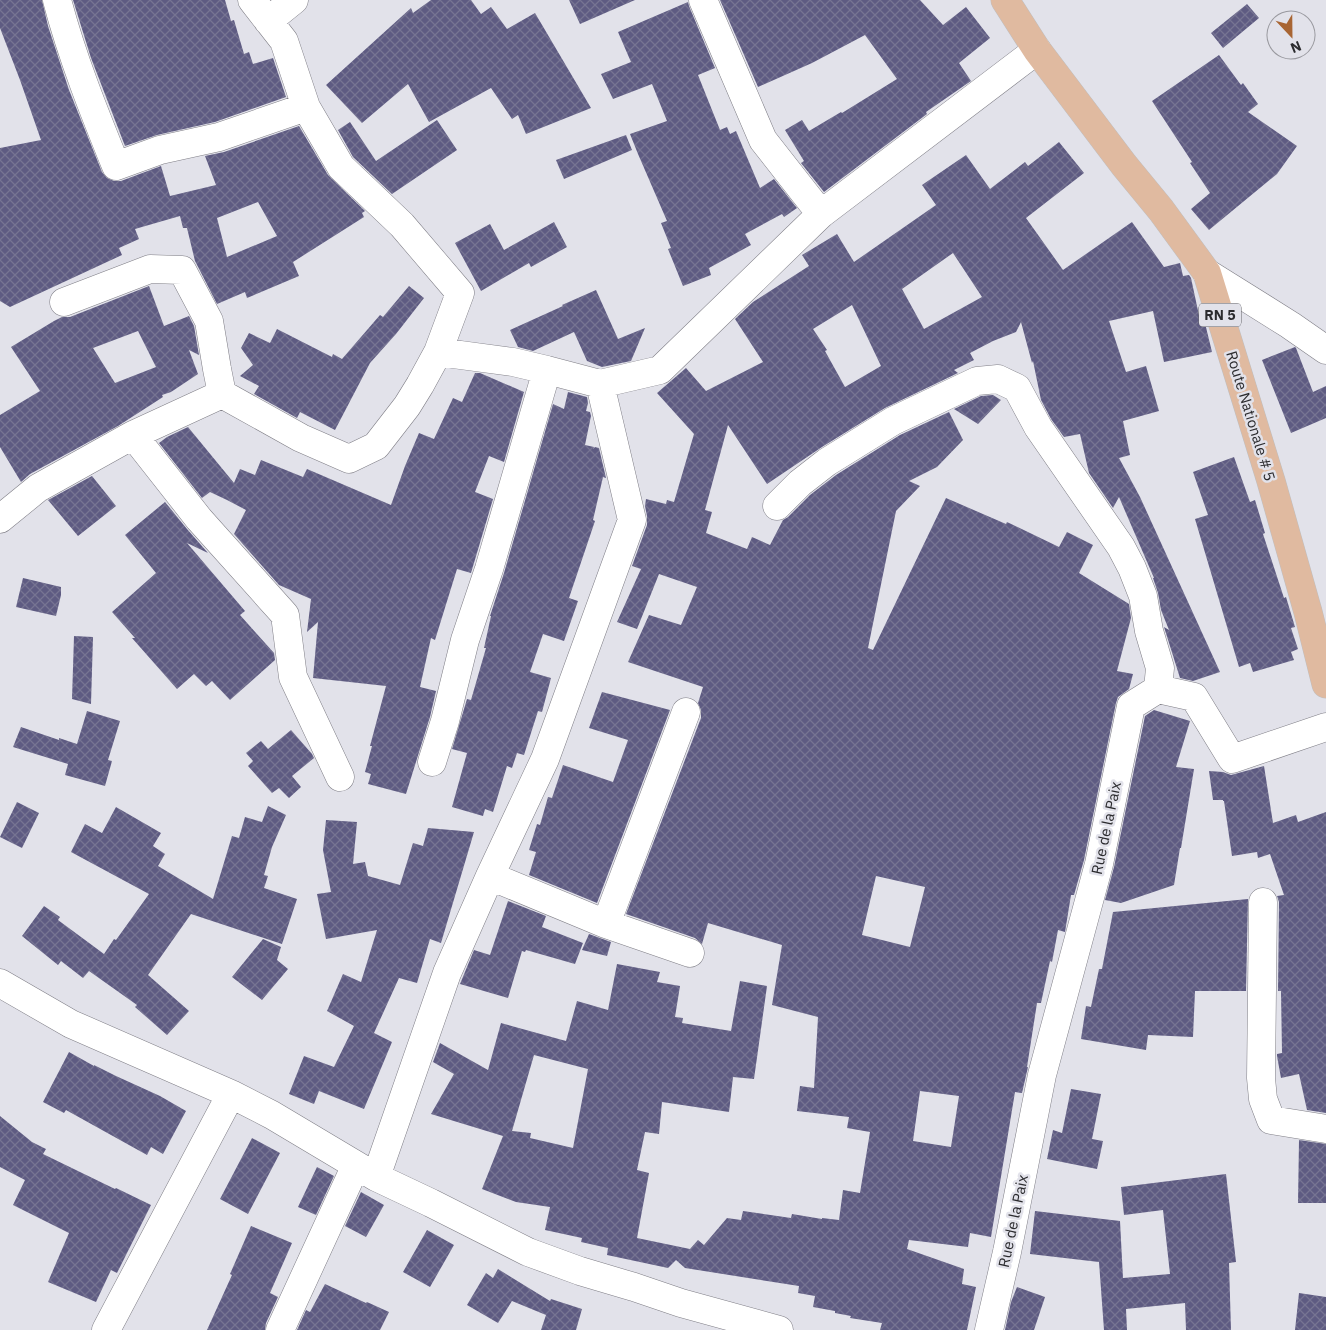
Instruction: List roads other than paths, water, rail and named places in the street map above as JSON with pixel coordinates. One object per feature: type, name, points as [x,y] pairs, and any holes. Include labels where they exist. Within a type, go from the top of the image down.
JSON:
[{"type":"main road","name":"Route Nationale # 5","points":[[1005,0],[1037,50],[1100,134],[1161,210],[1207,273],[1272,481],[1326,684]]},
{"type":"street","points":[[57,0],[75,60],[95,116],[116,166],[160,150],[219,137],[306,107]]},
{"type":"street","points":[[64,302],[150,269],[182,270],[209,321],[222,394],[301,438],[349,459],[376,446],[407,406],[438,352],[460,293],[402,225],[341,167],[306,107],[284,41],[252,0]]},
{"type":"street","points":[[268,21],[294,0]]},
{"type":"street","points":[[703,0],[763,140],[821,214]]},
{"type":"street","points":[[438,352],[513,362],[600,384],[660,370],[821,214],[1037,50]]},
{"type":"street","points":[[1207,273],[1326,350]]},
{"type":"street","points":[[432,762],[445,721],[466,640],[489,569],[547,370]]},
{"type":"street","points":[[777,506],[800,483],[827,462],[893,421],[977,381],[998,379],[1017,388],[1038,427],[1121,547],[1132,568],[1143,596],[1149,631],[1160,668],[1158,689],[1194,697],[1232,759],[1326,727]]},
{"type":"street","points":[[280,1330],[366,1171],[447,972],[545,759],[632,520],[600,384]]},
{"type":"street","points":[[0,519],[38,488],[133,435],[222,394]]},
{"type":"street","points":[[133,435],[199,519],[285,615],[292,677],[340,778]]},
{"type":"street","name":"Rue de la Paix","points":[[989,1330],[1007,1252],[1042,1075],[1099,864],[1132,706],[1158,689]]},
{"type":"street","points":[[606,924],[686,712]]},
{"type":"street","points":[[490,876],[606,924],[690,953]]},
{"type":"street","points":[[1263,902],[1261,1078],[1263,1099],[1271,1120],[1326,1128]]},
{"type":"street","points":[[0,982],[71,1024],[231,1094],[272,1115],[366,1171],[528,1252],[680,1303],[779,1330]]},
{"type":"street","points":[[106,1330],[231,1094]]}]
